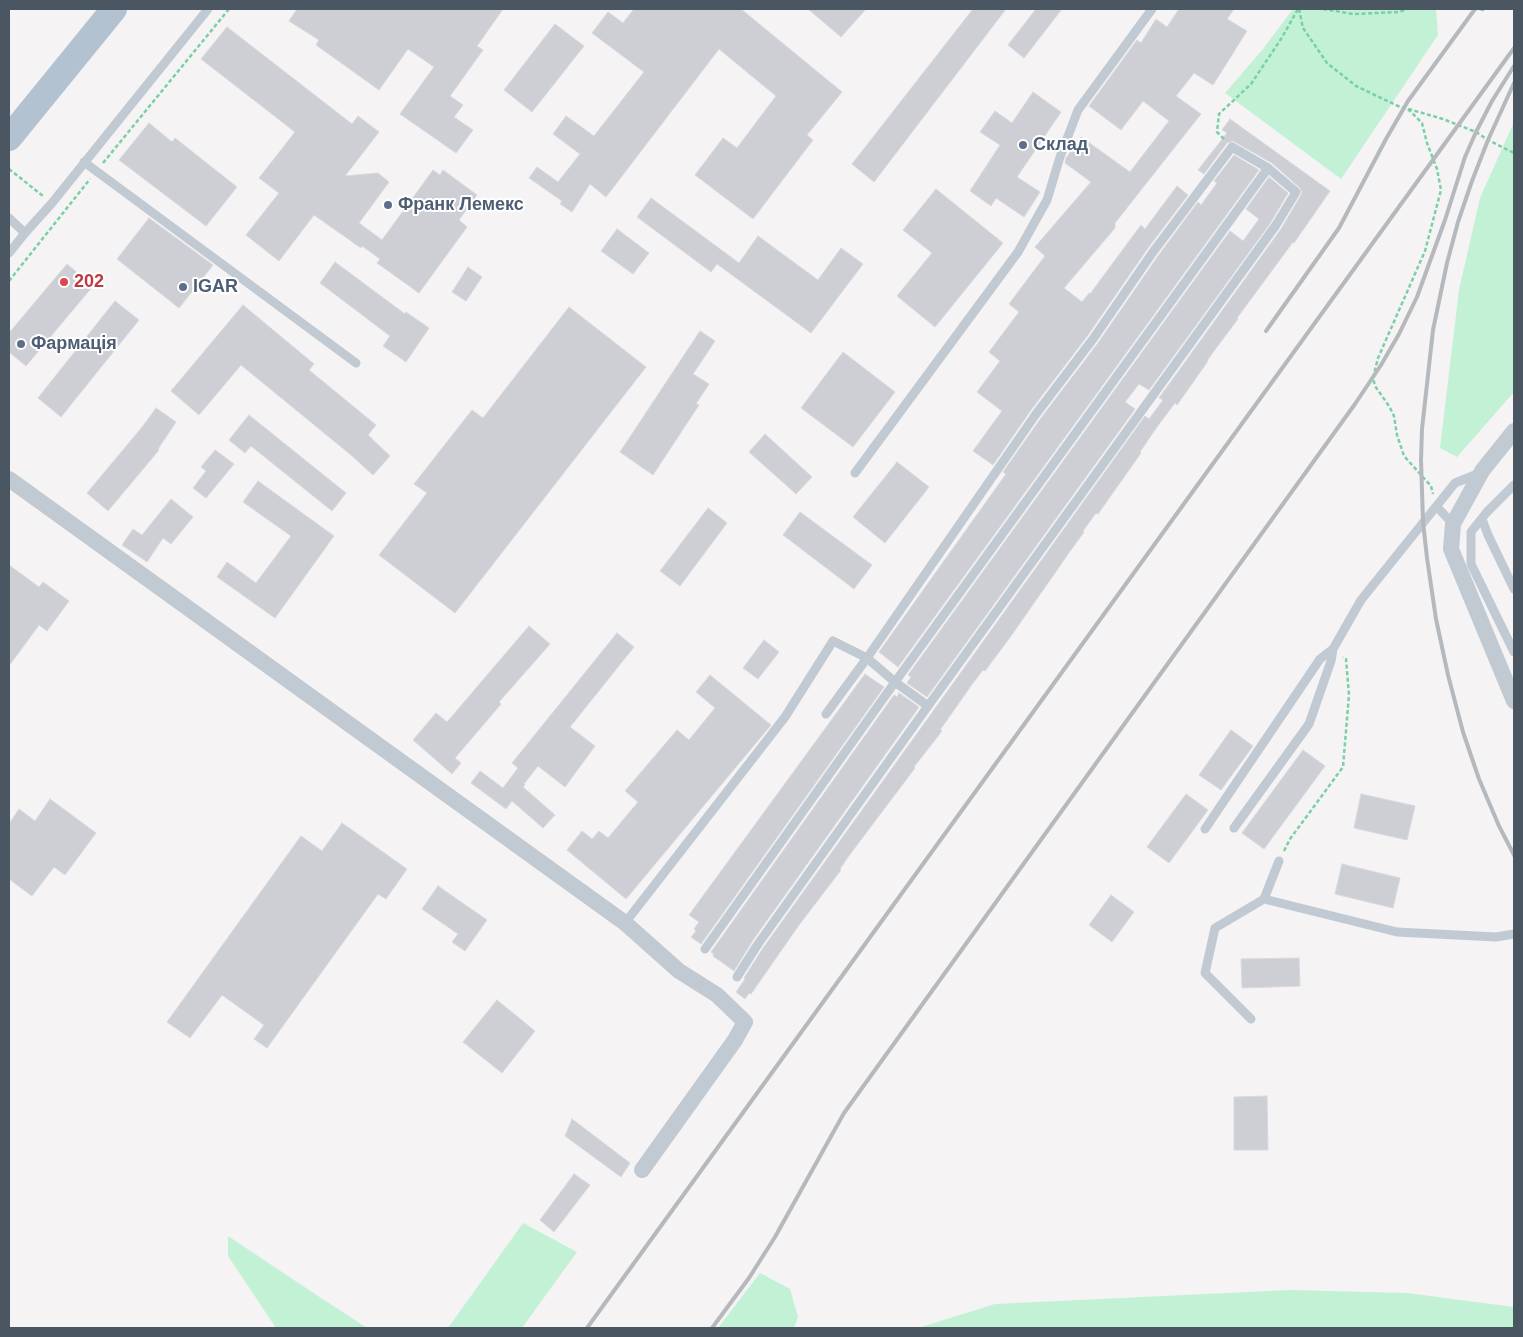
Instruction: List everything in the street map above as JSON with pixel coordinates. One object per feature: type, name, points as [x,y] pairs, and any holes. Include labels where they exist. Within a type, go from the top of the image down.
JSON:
[{"type":"main road","points":[[9,138],[114,9]]},
{"type":"street","points":[[1514,431],[1482,472],[1453,524],[1451,549],[1514,701]]},
{"type":"street","points":[[9,479],[626,923],[678,971],[717,996],[745,1022],[736,1040],[642,1170]]},
{"type":"lane","points":[[9,253],[25,232],[52,203],[208,9]]},
{"type":"lane","points":[[855,473],[1018,252],[1047,200],[1060,157],[1078,110],[1152,9]]},
{"type":"lane","points":[[737,977],[758,944],[928,706],[1276,225],[1296,192],[1268,168],[1232,148],[1153,252],[1093,339],[1036,414],[826,714]]},
{"type":"lane","points":[[84,162],[356,363]]},
{"type":"lane","points":[[705,949],[895,682],[1268,168]]},
{"type":"lane","points":[[9,218],[25,232]]},
{"type":"lane","points":[[1234,828],[1310,724],[1331,661],[1333,649],[1362,600],[1455,483],[1482,472]]},
{"type":"lane","points":[[1514,484],[1471,532],[1471,564],[1514,652]]},
{"type":"lane","points":[[1437,508],[1453,524]]},
{"type":"lane","points":[[1482,519],[1488,536],[1514,589]]},
{"type":"lane","points":[[626,923],[785,717],[833,641],[867,658],[895,682],[928,706]]},
{"type":"lane","points":[[1205,829],[1320,659],[1333,649]]},
{"type":"lane","points":[[1251,1019],[1205,973],[1215,928],[1264,899],[1279,861]]},
{"type":"lane","points":[[1264,899],[1398,932],[1496,937],[1514,934]]},
{"type":"path","points":[[9,281],[229,9]]},
{"type":"path","points":[[1298,9],[1303,28],[1327,63],[1356,86],[1398,106],[1443,119],[1476,132],[1514,153]]},
{"type":"path","points":[[1232,148],[1217,132],[1219,114],[1251,84],[1282,39],[1298,9]]},
{"type":"path","points":[[1323,9],[1353,14],[1399,12],[1407,9]]},
{"type":"path","points":[[1480,9],[1485,9]]},
{"type":"path","points":[[1408,109],[1422,123],[1426,143],[1437,169],[1441,190],[1424,251],[1378,358],[1373,378],[1375,386],[1394,416],[1397,435],[1404,456],[1431,486],[1437,508]]},
{"type":"path","points":[[9,169],[52,203]]},
{"type":"path","points":[[1279,861],[1290,839],[1343,767],[1349,686],[1346,659],[1333,649]]},
{"type":"green space","points":[[1293,9],[1436,9],[1438,35],[1341,179],[1225,93],[1263,49]]},
{"type":"green space","points":[[1514,122],[1514,392],[1457,457],[1440,448],[1459,290],[1480,198]]},
{"type":"green space","points":[[523,1223],[577,1252],[522,1328],[448,1328]]},
{"type":"green space","points":[[228,1236],[367,1328],[276,1328],[228,1256]]},
{"type":"green space","points":[[760,1273],[790,1289],[798,1317],[794,1328],[718,1328]]},
{"type":"green space","points":[[1290,1290],[1407,1293],[1514,1307],[1514,1328],[918,1328],[995,1304]]},
{"type":"building","points":[[297,9],[503,9],[477,46],[483,50],[450,96],[463,105],[454,117],[473,130],[456,153],[400,114],[434,67],[408,49],[379,90],[316,45],[319,40],[289,21]]},
{"type":"building","points":[[634,9],[741,9],[842,92],[807,135],[813,140],[753,219],[695,175],[723,138],[737,148],[776,96],[719,49],[606,197],[590,184],[572,212],[560,204],[562,201],[529,178],[537,167],[558,182],[580,154],[553,134],[566,116],[594,136],[644,72],[592,33],[608,12],[623,23]]},
{"type":"building","points":[[808,9],[866,9],[841,37]]},
{"type":"building","points":[[973,9],[1006,9],[874,182],[852,164]]},
{"type":"building","points":[[1036,9],[1062,9],[1024,58],[1008,45]]},
{"type":"building","points":[[1179,9],[1234,9],[1227,19],[1247,31],[1213,85],[1194,73],[1176,96],[1201,114],[1115,223],[1115,228],[1064,288],[1082,302],[1141,225],[1145,229],[1177,186],[1188,195],[993,465],[973,451],[1002,411],[977,392],[1000,361],[989,352],[1019,312],[1009,304],[1045,256],[1035,247],[1091,182],[1065,163],[1066,158],[1081,137],[1130,172],[1169,121],[1143,101],[1121,130],[1089,106],[1137,40],[1141,43],[1156,19],[1167,27]]},
{"type":"building","points":[[555,24],[584,46],[532,112],[504,90]]},
{"type":"building","points":[[227,27],[352,124],[358,116],[379,132],[345,176],[378,173],[389,182],[359,223],[382,240],[433,170],[440,175],[443,170],[477,195],[459,220],[467,227],[419,293],[377,263],[380,259],[314,215],[279,261],[246,235],[279,193],[259,178],[295,132],[201,59]]},
{"type":"building","points":[[1033,92],[1061,112],[1017,177],[1040,192],[1024,217],[996,198],[991,206],[970,191],[1000,145],[980,132],[995,111],[1012,123]]},
{"type":"building","points":[[1230,119],[1330,191],[1294,243],[1237,318],[1177,405],[1175,403],[1157,427],[1141,453],[1098,514],[1096,513],[1083,531],[1011,636],[985,671],[983,670],[973,683],[940,730],[942,731],[848,857],[841,870],[799,925],[751,994],[749,993],[745,999],[736,992],[763,948],[1145,416],[1149,419],[1163,400],[1159,398],[1281,229],[1301,195],[1300,188],[1272,163],[1233,141],[1227,143],[1204,174],[1198,170],[1227,133],[1222,130]]},
{"type":"building","points":[[149,123],[172,142],[175,138],[237,187],[206,226],[119,160]]},
{"type":"building","points":[[1234,155],[1259,170],[898,667],[879,652],[1006,474],[1003,472],[1041,418],[1098,343],[1198,202],[1201,205],[1217,183],[1214,181]]},
{"type":"building","points":[[1269,177],[1288,193],[1271,222],[1149,390],[1139,384],[1125,402],[1135,409],[927,697],[907,683],[911,677],[908,675],[1230,231],[1243,241],[1259,219],[1246,209]]},
{"type":"building","points":[[936,189],[1003,243],[935,327],[897,296],[932,253],[903,230]]},
{"type":"building","points":[[651,198],[739,263],[758,236],[818,280],[841,248],[863,264],[811,333],[717,264],[711,272],[637,217]]},
{"type":"building","points":[[149,218],[213,265],[179,308],[117,259]]},
{"type":"building","points":[[617,229],[649,253],[633,274],[601,251]]},
{"type":"building","points":[[335,262],[405,314],[406,312],[429,328],[406,362],[383,346],[390,336],[320,283]]},
{"type":"building","points":[[67,264],[93,286],[26,366],[9,352],[9,333]]},
{"type":"building","points":[[468,267],[482,277],[466,301],[452,292]]},
{"type":"building","points":[[115,301],[139,320],[61,417],[38,398]]},
{"type":"building","points":[[243,305],[314,364],[309,370],[376,425],[368,435],[390,456],[373,475],[241,365],[199,415],[171,391]]},
{"type":"building","points":[[569,307],[646,367],[455,613],[379,555],[427,493],[414,484],[472,410],[483,418]]},
{"type":"building","points":[[700,331],[715,341],[693,374],[709,384],[696,404],[699,405],[653,475],[620,452]]},
{"type":"building","points":[[843,352],[895,392],[853,447],[801,408]]},
{"type":"building","points":[[156,408],[176,422],[159,450],[108,511],[87,493]]},
{"type":"building","points":[[249,415],[346,493],[332,511],[251,446],[245,453],[229,440]]},
{"type":"building","points":[[765,434],[812,477],[796,494],[749,452]]},
{"type":"building","points":[[215,450],[234,464],[206,498],[193,488],[206,471],[201,467]]},
{"type":"building","points":[[897,462],[929,487],[885,543],[853,517]]},
{"type":"building","points":[[258,481],[334,536],[275,618],[217,577],[227,562],[256,583],[291,536],[243,502]]},
{"type":"building","points":[[171,499],[193,517],[171,544],[163,538],[147,562],[122,545],[133,529],[142,535]]},
{"type":"building","points":[[708,508],[727,523],[680,586],[660,571]]},
{"type":"building","points":[[800,512],[872,565],[854,589],[783,535]]},
{"type":"building","points":[[9,565],[39,587],[43,582],[69,601],[47,631],[39,625],[9,666]]},
{"type":"building","points":[[529,626],[550,644],[499,702],[501,704],[455,758],[461,763],[452,774],[413,740],[436,713],[447,722]]},
{"type":"building","points":[[617,633],[634,647],[570,727],[595,746],[565,787],[538,766],[524,784],[523,787],[555,815],[543,828],[512,801],[506,809],[471,783],[480,771],[503,788],[518,768],[512,763]]},
{"type":"building","points":[[764,640],[779,652],[758,679],[743,668]]},
{"type":"building","points":[[865,674],[884,687],[701,944],[691,937],[696,931],[694,929],[699,922],[689,915]]},
{"type":"building","points":[[710,675],[771,725],[626,899],[567,850],[582,831],[592,839],[599,831],[608,838],[638,802],[625,791],[677,730],[689,740],[715,708],[696,692]]},
{"type":"building","points":[[899,693],[919,707],[753,940],[734,971],[713,956],[714,954],[711,952],[894,695],[897,697]]},
{"type":"building","points":[[1231,730],[1253,746],[1221,790],[1199,775]]},
{"type":"building","points":[[1303,750],[1325,766],[1264,849],[1242,833]]},
{"type":"building","points":[[1186,794],[1208,810],[1169,863],[1147,847]]},
{"type":"building","points":[[1361,794],[1415,806],[1407,840],[1354,828]]},
{"type":"building","points":[[50,799],[96,833],[65,875],[54,867],[32,896],[9,879],[9,824],[19,809],[35,821]]},
{"type":"building","points":[[342,823],[407,869],[386,899],[378,894],[267,1048],[254,1039],[264,1025],[222,995],[190,1038],[167,1022],[301,836],[322,851]]},
{"type":"building","points":[[1342,864],[1400,878],[1393,908],[1335,894]]},
{"type":"building","points":[[438,886],[487,920],[465,951],[452,942],[458,934],[422,909]]},
{"type":"building","points":[[1111,895],[1134,912],[1112,942],[1089,925]]},
{"type":"building","points":[[1299,958],[1300,986],[1242,988],[1241,959]]},
{"type":"building","points":[[497,1000],[535,1031],[502,1073],[463,1042]]},
{"type":"building","points":[[1267,1096],[1268,1150],[1234,1150],[1234,1097]]},
{"type":"building","points":[[572,1119],[630,1163],[621,1177],[565,1136]]},
{"type":"building","points":[[574,1174],[590,1185],[554,1232],[540,1220]]},
{"type":"railway","points":[[1266,331],[1339,228],[1408,101],[1475,9]]},
{"type":"railway","points":[[587,1328],[1514,48]]},
{"type":"railway","points":[[712,1328],[749,1278],[775,1237],[844,1113],[1355,404],[1381,365],[1417,297],[1445,220],[1465,157],[1476,132],[1492,101],[1514,66]]},
{"type":"railway","points":[[1514,83],[1472,181],[1447,263],[1433,330],[1422,429],[1421,460],[1423,522],[1427,558],[1436,619],[1448,675],[1463,732],[1479,779],[1514,855]]},
{"type":"place","name":"Склад","points":[[1023,145]]},
{"type":"place","name":"Франк Лемекс","points":[[388,205]]},
{"type":"place","name":"202","points":[[64,282]]},
{"type":"place","name":"IGAR","points":[[183,287]]},
{"type":"place","name":"Фармація","points":[[21,344]]}]
